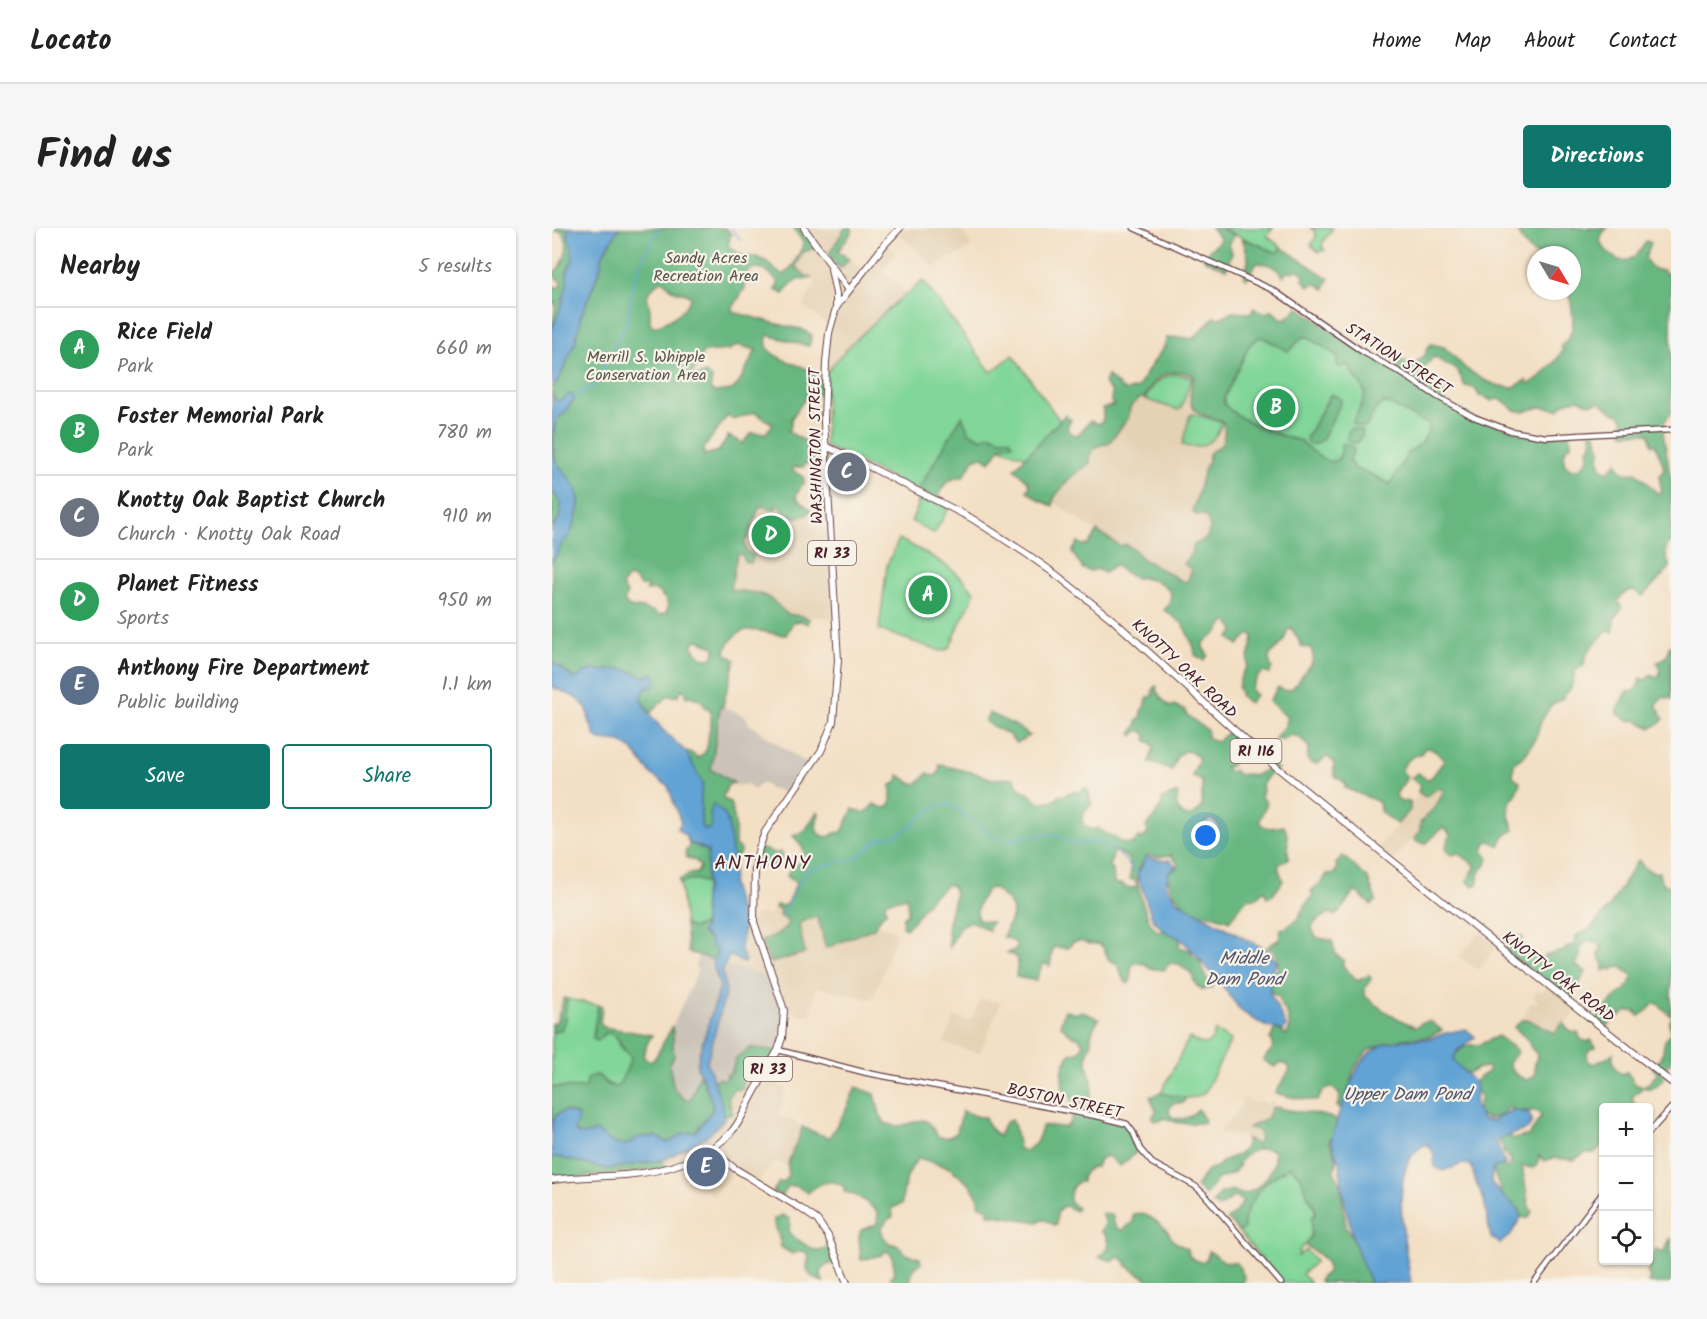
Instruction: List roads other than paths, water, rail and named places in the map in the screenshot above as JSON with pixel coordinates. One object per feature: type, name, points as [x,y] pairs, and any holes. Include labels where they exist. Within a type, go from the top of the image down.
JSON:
[{"type":"main road","name":"RI 33","points":[[804,228],[849,290]]},
{"type":"main road","name":"WASHINGTON STREET","points":[[552,1180],[643,1173],[686,1162],[711,1149],[733,1130],[778,1050],[782,1038],[784,1010],[754,922],[755,867],[765,832],[821,751],[833,722],[838,660],[825,446],[826,362],[830,333],[836,308],[900,228]]},
{"type":"main road","name":"RI 33","points":[[830,265],[836,294],[836,308]]},
{"type":"main road","name":"KNOTTY OAK ROAD","points":[[825,446],[963,514],[1058,576],[1113,620],[1263,757],[1671,1082]]},
{"type":"main road","points":[[711,1149],[734,1168],[800,1208],[817,1221],[828,1236],[847,1283]]},
{"type":"street","name":"STATION STREET","points":[[1134,228],[1273,290],[1363,352],[1449,404],[1499,428],[1546,437],[1671,430]]},
{"type":"street","name":"BOSTON STREET","points":[[778,1050],[850,1069],[1101,1117],[1126,1124],[1146,1158],[1195,1186],[1204,1194],[1281,1283]]},
{"type":"street","points":[[1653,1128],[1671,1108]]},
{"type":"street","points":[[1533,1283],[1599,1197]]},
{"type":"water","points":[[568,228],[619,228],[603,254],[600,269],[580,318],[576,341],[558,381],[552,387],[552,330],[562,304],[567,273],[573,259]]},
{"type":"water","points":[[552,394],[558,401],[571,394],[574,396],[557,421],[554,450],[556,461],[576,490],[579,502],[572,531],[552,561],[552,527],[558,520],[561,503],[552,491]]},
{"type":"water","points":[[552,661],[575,679],[585,672],[596,669],[627,670],[645,677],[654,673],[656,676],[653,688],[646,687],[641,699],[662,729],[686,752],[703,784],[701,826],[704,829],[712,827],[710,813],[713,804],[725,815],[734,864],[732,885],[744,926],[740,948],[745,961],[743,963],[730,955],[722,970],[726,991],[707,1062],[722,1104],[724,1119],[709,1135],[666,1159],[607,1169],[552,1157],[552,1125],[556,1115],[564,1111],[579,1116],[574,1130],[579,1134],[584,1135],[596,1131],[611,1141],[624,1145],[641,1137],[656,1136],[668,1143],[684,1133],[695,1132],[712,1111],[712,1103],[697,1068],[699,1054],[720,987],[713,964],[717,950],[711,946],[710,940],[702,933],[708,851],[689,843],[686,836],[677,829],[681,823],[668,786],[652,775],[633,751],[621,742],[600,740],[594,735],[586,707],[573,696],[552,687]]},
{"type":"water","name":"Middle Dam Pond","points":[[1146,857],[1170,860],[1176,866],[1168,873],[1166,885],[1177,901],[1267,949],[1277,962],[1271,975],[1270,993],[1286,1026],[1283,1031],[1265,1026],[1241,1011],[1190,948],[1153,920],[1138,877]]},
{"type":"water","name":"Upper Dam Pond","points":[[1466,1029],[1475,1037],[1457,1051],[1453,1060],[1476,1084],[1475,1106],[1482,1119],[1492,1121],[1511,1110],[1529,1113],[1532,1121],[1528,1129],[1496,1140],[1506,1164],[1493,1168],[1491,1182],[1517,1208],[1521,1217],[1510,1236],[1500,1243],[1491,1238],[1484,1200],[1471,1165],[1462,1164],[1443,1171],[1435,1167],[1433,1151],[1426,1144],[1413,1154],[1406,1169],[1402,1187],[1403,1229],[1411,1283],[1370,1283],[1354,1242],[1344,1199],[1339,1162],[1331,1141],[1339,1113],[1358,1067],[1369,1053],[1386,1043],[1428,1039]]},
{"type":"waterway","points":[[574,396],[600,380],[606,362],[628,319],[632,288],[640,264],[659,228]]},
{"type":"waterway","points":[[731,228],[740,240]]},
{"type":"waterway","points":[[781,916],[805,872],[857,858],[878,839],[895,836],[939,805],[948,804],[956,808],[994,837],[1002,839],[1011,840],[1056,834],[1071,844],[1107,844],[1138,874]]},
{"type":"place","name":"Foster Memorial Park","points":[[1276,408]]},
{"type":"place","name":"Knotty Oak Baptist Church","points":[[847,472]]},
{"type":"place","name":"Planet Fitness","points":[[771,535]]},
{"type":"place","name":"Rice Field","points":[[928,595]]},
{"type":"place","name":"Anthony Fire Department","points":[[706,1167]]},
{"type":"district","name":"ANTHONY","points":[[763,862]]},
{"type":"park label","name":"Sandy Acres Recreation Area","points":[[706,266]]},
{"type":"park label","name":"Merrill S. Whipple Conservation Area","points":[[646,365]]}]
